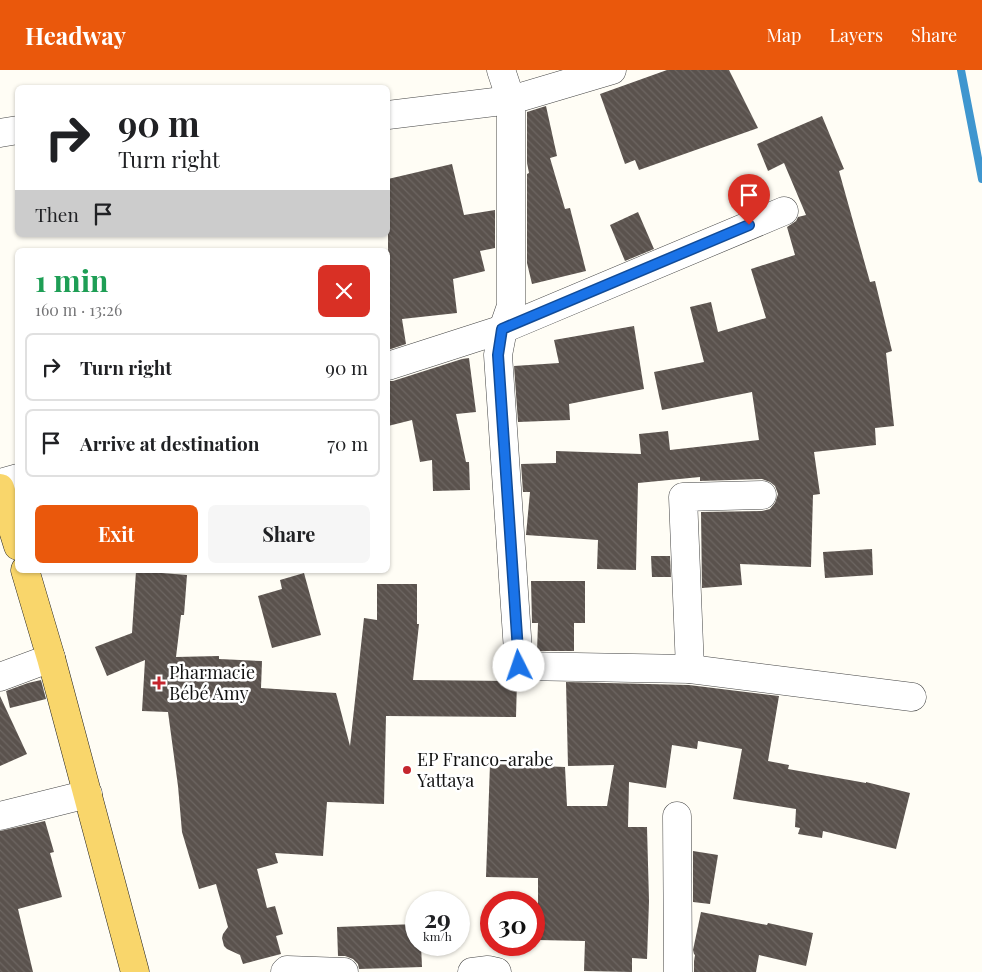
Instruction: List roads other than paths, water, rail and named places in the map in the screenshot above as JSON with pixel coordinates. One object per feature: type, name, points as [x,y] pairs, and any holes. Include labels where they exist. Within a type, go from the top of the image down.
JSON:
[{"type":"main road","points":[[0,488],[15,536]]},
{"type":"main road","points":[[26,573],[88,794],[134,972]]},
{"type":"street","points":[[501,70],[511,100],[511,306],[502,329],[498,355],[519,666],[690,668],[912,697]]},
{"type":"street","points":[[390,115],[511,100],[612,70]]},
{"type":"street","points":[[0,132],[15,130]]},
{"type":"street","points":[[390,365],[502,329],[784,211]]},
{"type":"street","points":[[0,483],[15,479]]},
{"type":"street","points":[[690,668],[683,497],[762,495]]},
{"type":"street","points":[[0,677],[51,658]]},
{"type":"street","points":[[0,816],[88,794]]},
{"type":"street","points":[[677,816],[678,972]]},
{"type":"street","points":[[285,972],[287,970],[344,972]]},
{"type":"street","points":[[472,972],[488,970],[497,972]]},
{"type":"waterway","points":[[961,70],[982,179]]},
{"type":"place","name":"Pharmacie Bébé Amy","points":[[159,683]]},
{"type":"place","name":"EP Franco-arabe Yattaya","points":[[407,770]]}]
